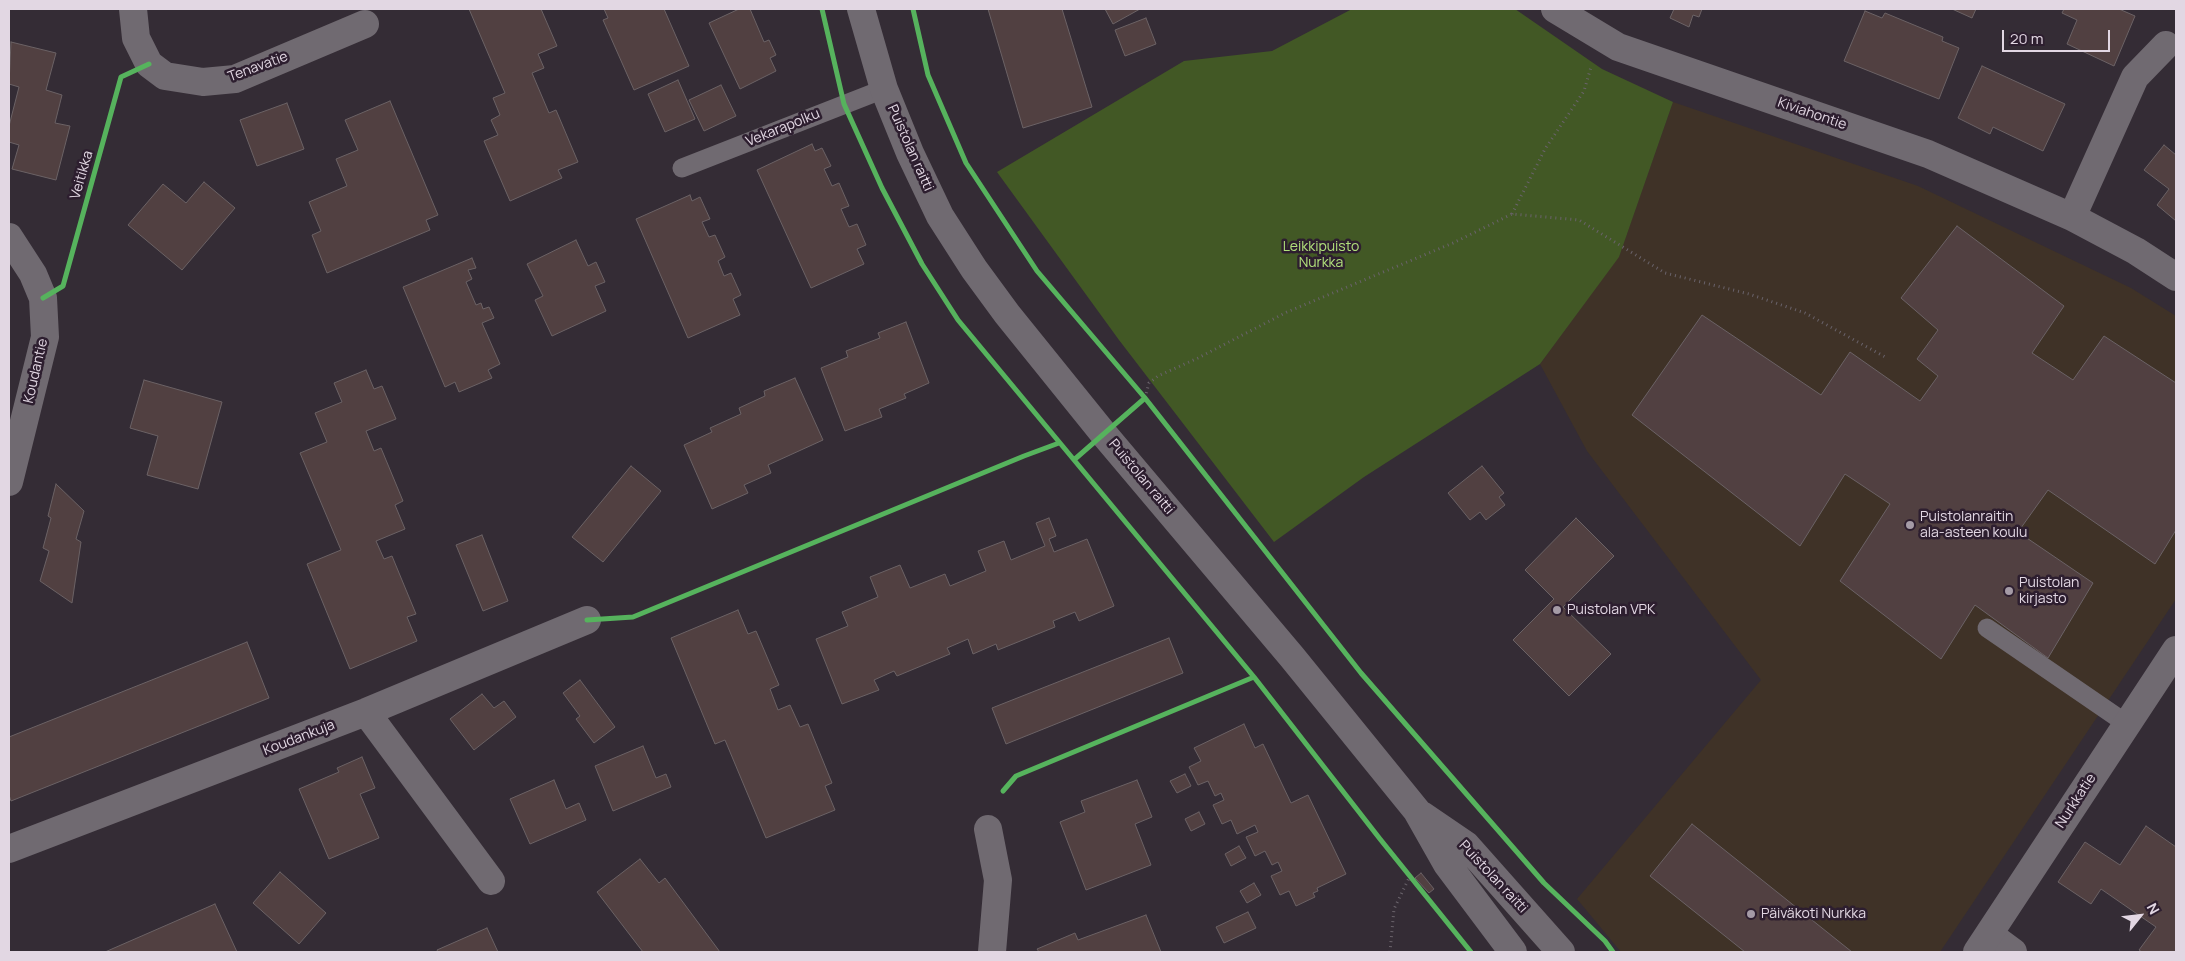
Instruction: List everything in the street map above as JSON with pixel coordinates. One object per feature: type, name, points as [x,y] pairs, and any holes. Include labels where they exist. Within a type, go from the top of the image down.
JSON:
[{"type":"street","name":"Tenavatie","points":[[134,9],[136,38],[149,64],[165,76],[203,82],[235,79],[365,24]]},
{"type":"street","name":"Puistolan raitti","points":[[861,9],[884,89],[910,153],[940,216],[974,269],[1007,314],[1104,433],[1280,642],[1417,811],[1447,864],[1513,952]]},
{"type":"street","name":"Kiviahontie","points":[[1555,9],[1600,38],[1618,47],[1928,154],[2072,217],[2136,251],[2176,277]]},
{"type":"street","points":[[2072,217],[2135,78],[2166,45]]},
{"type":"street","name":"Koudantie","points":[[9,237],[33,274],[42,298],[45,337],[9,482]]},
{"type":"street","name":"Koudankuja","points":[[9,850],[366,712],[587,620]]},
{"type":"street","name":"Nurkkatie","points":[[1984,944],[2176,650]]},
{"type":"street","points":[[366,712],[491,881]]},
{"type":"street","name":"Puistolan raitti","points":[[1417,811],[1466,845],[1560,952]]},
{"type":"street","points":[[988,829],[998,880],[992,952]]},
{"type":"street","points":[[1984,944],[2013,952]]},
{"type":"lane","name":"Vekarapolku","points":[[682,168],[884,89]]},
{"type":"lane","points":[[1986,628],[2128,724]]},
{"type":"path","points":[[1512,214],[1545,150],[1584,91],[1600,38]]},
{"type":"path","points":[[1104,433],[1145,398],[1149,383],[1158,376],[1198,358],[1287,312],[1453,243],[1512,214],[1579,220],[1664,273],[1749,294],[1805,313],[1886,358]]},
{"type":"path","points":[[1139,391],[1151,405]]},
{"type":"path","points":[[1404,869],[1416,884]]},
{"type":"path","points":[[1390,952],[1394,910],[1410,876]]},
{"type":"shaded area","name":"Puistolanraitin ala-asteen koulu","points":[[1673,102],[1918,186],[2131,288],[2176,316],[2176,599],[1940,952],[1621,952],[1577,899],[1761,680],[1587,451],[1540,364],[1619,256]]},
{"type":"green space","name":"Leikkipuisto Nurkka","points":[[1352,9],[1515,9],[1602,69],[1673,102],[1619,257],[1540,364],[1364,477],[1274,542],[1119,340],[997,172],[1184,61],[1272,51]]},
{"type":"building","points":[[469,9],[541,9],[557,46],[538,54],[544,68],[532,73],[549,113],[556,110],[578,162],[558,170],[562,178],[510,201],[484,141],[498,135],[491,120],[500,115],[493,98],[505,93]]},
{"type":"building","points":[[604,9],[664,9],[689,66],[634,90],[603,20],[608,18]]},
{"type":"building","points":[[739,9],[750,9],[764,42],[769,40],[776,55],[770,58],[776,71],[740,89],[709,23]]},
{"type":"building","points":[[988,9],[1062,9],[1092,107],[1023,128]]},
{"type":"building","points":[[1105,9],[1140,9],[1113,24]]},
{"type":"building","points":[[1674,9],[1702,9],[1699,17],[1693,15],[1689,27],[1670,18]]},
{"type":"building","points":[[1952,9],[1976,9],[1972,18]]},
{"type":"building","points":[[2064,9],[2119,9],[2135,16],[2114,66],[2067,44],[2077,20],[2062,13]]},
{"type":"building","points":[[1865,11],[1882,18],[1885,13],[1943,37],[1942,41],[1959,48],[1939,99],[1844,61]]},
{"type":"building","points":[[1146,18],[1156,44],[1125,56],[1115,30]]},
{"type":"building","points":[[11,42],[56,53],[46,90],[62,95],[55,123],[70,126],[56,180],[12,169],[19,145],[9,142],[9,126],[19,87],[9,84]]},
{"type":"building","points":[[1982,66],[2065,104],[2043,151],[1993,127],[1990,134],[1958,118]]},
{"type":"building","points":[[678,80],[695,119],[665,132],[648,94]]},
{"type":"building","points":[[721,85],[736,116],[704,131],[689,100]]},
{"type":"building","points":[[390,101],[438,215],[426,220],[430,230],[327,273],[312,235],[321,231],[309,202],[347,186],[336,159],[358,150],[345,120]]},
{"type":"building","points":[[287,103],[304,149],[257,166],[240,120]]},
{"type":"building","points":[[812,144],[815,151],[822,148],[831,166],[824,169],[832,186],[839,183],[849,206],[841,209],[849,227],[857,224],[866,245],[857,249],[864,264],[811,288],[757,170]]},
{"type":"building","points":[[2164,145],[2176,155],[2176,221],[2157,205],[2169,189],[2144,170]]},
{"type":"building","points":[[204,182],[235,208],[182,270],[128,225],[163,184],[186,203]]},
{"type":"building","points":[[690,195],[692,201],[700,197],[710,219],[702,222],[709,237],[715,235],[725,257],[718,261],[724,276],[731,273],[741,295],[733,299],[740,315],[688,338],[636,219]]},
{"type":"building","points":[[1957,226],[2064,306],[2032,353],[2073,380],[2104,336],[2176,383],[2176,530],[2155,564],[2048,490],[2018,532],[2093,583],[2048,658],[1975,605],[1941,659],[1840,581],[1890,504],[1845,474],[1800,546],[1632,415],[1702,315],[1821,395],[1850,352],[1920,401],[1938,376],[1917,359],[1938,330],[1901,298]]},
{"type":"building","points":[[576,240],[588,266],[596,262],[605,282],[595,286],[606,311],[552,336],[535,300],[543,296],[527,264]]},
{"type":"building","points":[[472,258],[476,268],[468,270],[472,279],[466,282],[476,305],[481,303],[483,309],[489,307],[494,318],[482,323],[500,364],[488,370],[492,378],[459,392],[455,382],[445,387],[403,287]]},
{"type":"building","points":[[906,322],[929,383],[904,394],[906,398],[879,409],[882,417],[845,431],[821,368],[848,357],[846,351],[880,338],[878,333]]},
{"type":"building","points":[[366,370],[374,389],[382,386],[396,419],[366,431],[374,451],[381,448],[403,501],[395,505],[405,529],[376,541],[384,559],[392,556],[416,614],[407,617],[417,641],[350,669],[307,564],[341,550],[300,453],[327,442],[315,413],[342,402],[334,383]]},
{"type":"building","points":[[795,378],[823,440],[768,465],[771,473],[744,485],[748,493],[712,509],[684,445],[712,432],[710,428],[741,414],[739,408],[765,396],[764,391]]},
{"type":"building","points":[[144,380],[222,402],[198,489],[147,475],[158,436],[130,428]]},
{"type":"building","points":[[631,466],[661,491],[603,562],[572,537]]},
{"type":"building","points":[[1482,466],[1504,493],[1499,497],[1505,505],[1486,520],[1480,512],[1470,520],[1448,493]]},
{"type":"building","points":[[56,484],[84,511],[76,539],[81,542],[72,603],[40,581],[49,551],[43,548],[51,518],[48,516]]},
{"type":"building","points":[[1049,518],[1056,536],[1049,539],[1054,552],[1087,539],[1114,606],[1079,621],[1075,612],[1053,621],[1055,627],[998,650],[996,644],[973,654],[968,639],[947,648],[950,654],[897,676],[894,671],[874,680],[879,690],[842,704],[816,639],[848,626],[842,612],[878,597],[870,577],[900,565],[910,588],[945,574],[950,586],[986,571],[978,551],[1004,541],[1011,560],[1045,546],[1036,523]]},
{"type":"building","name":"Puistolan VPK","points":[[1576,518],[1614,556],[1563,607],[1611,654],[1569,696],[1513,640],[1554,599],[1525,570]]},
{"type":"building","points":[[482,535],[508,601],[483,611],[456,545]]},
{"type":"building","points":[[738,610],[748,634],[756,631],[779,685],[770,689],[778,710],[790,705],[800,727],[808,724],[832,783],[825,786],[835,810],[766,838],[725,740],[715,744],[671,638]]},
{"type":"building","points":[[1169,638],[1183,673],[1006,744],[992,708]]},
{"type":"building","points":[[247,642],[269,698],[11,801],[9,795],[9,737]]},
{"type":"building","points":[[580,680],[615,727],[594,743],[576,719],[580,716],[563,693]]},
{"type":"building","points":[[482,694],[494,708],[504,701],[516,717],[474,750],[450,719]]},
{"type":"building","points":[[1244,724],[1255,748],[1263,744],[1291,803],[1308,795],[1346,874],[1317,888],[1318,891],[1313,893],[1315,897],[1296,906],[1289,891],[1280,895],[1271,876],[1282,871],[1278,862],[1272,865],[1265,851],[1255,856],[1246,837],[1258,832],[1255,825],[1237,834],[1231,820],[1222,824],[1213,805],[1224,800],[1221,793],[1215,796],[1208,781],[1198,785],[1189,767],[1201,761],[1194,748]]},
{"type":"building","points":[[643,746],[656,778],[666,774],[671,787],[613,811],[595,766]]},
{"type":"building","points":[[362,757],[375,788],[360,794],[379,838],[329,859],[299,789],[339,772],[337,768]]},
{"type":"building","points":[[1185,774],[1191,786],[1177,793],[1170,781]]},
{"type":"building","points":[[554,780],[566,809],[579,803],[586,820],[530,844],[510,799]]},
{"type":"building","points":[[1137,780],[1152,817],[1135,824],[1151,865],[1086,890],[1060,822],[1085,812],[1081,801]]},
{"type":"building","points":[[1199,812],[1205,824],[1191,831],[1185,819]]},
{"type":"building","name":"Päiväkoti Nurkka","points":[[1692,824],[1852,952],[1745,952],[1650,876]]},
{"type":"building","points":[[2146,826],[2176,847],[2176,952],[2142,952],[2139,950],[2156,927],[2101,889],[2091,904],[2058,882],[2085,842],[2120,865]]},
{"type":"building","points":[[1239,846],[1246,858],[1231,866],[1225,854]]},
{"type":"building","points":[[640,859],[659,883],[665,878],[720,952],[643,952],[597,892]]},
{"type":"building","points":[[280,872],[326,913],[299,944],[253,903]]},
{"type":"building","points":[[1421,873],[1434,889],[1429,893],[1415,878]]},
{"type":"building","points":[[1254,883],[1261,895],[1247,903],[1240,891]]},
{"type":"building","points":[[215,904],[237,952],[105,952]]},
{"type":"building","points":[[1248,912],[1256,928],[1224,943],[1216,927]]},
{"type":"building","points":[[1146,915],[1161,952],[1039,952],[1037,949],[1075,933],[1078,940]]},
{"type":"building","points":[[487,928],[498,952],[438,952],[437,950]]},
{"type":"cycle path","points":[[822,9],[844,104],[882,188],[922,264],[958,320],[1254,677],[1471,952]]},
{"type":"cycle path","points":[[913,9],[928,75],[966,163],[1037,271],[1145,398],[1361,673],[1544,883],[1605,941],[1613,952]]},
{"type":"cycle path","name":"Veitikka","points":[[43,298],[63,286],[121,77],[149,64]]},
{"type":"cycle path","points":[[1075,459],[1145,398]]},
{"type":"cycle path","points":[[587,620],[633,617],[1059,443]]},
{"type":"cycle path","points":[[1003,791],[1016,776],[1254,677]]},
{"type":"place","name":"Puistolanraitin ala-asteen koulu","points":[[1910,525]]},
{"type":"place","name":"Puistolan kirjasto","points":[[2009,591]]},
{"type":"place","name":"Puistolan VPK","points":[[1557,610]]},
{"type":"place","name":"Päiväkoti Nurkka","points":[[1751,914]]}]
